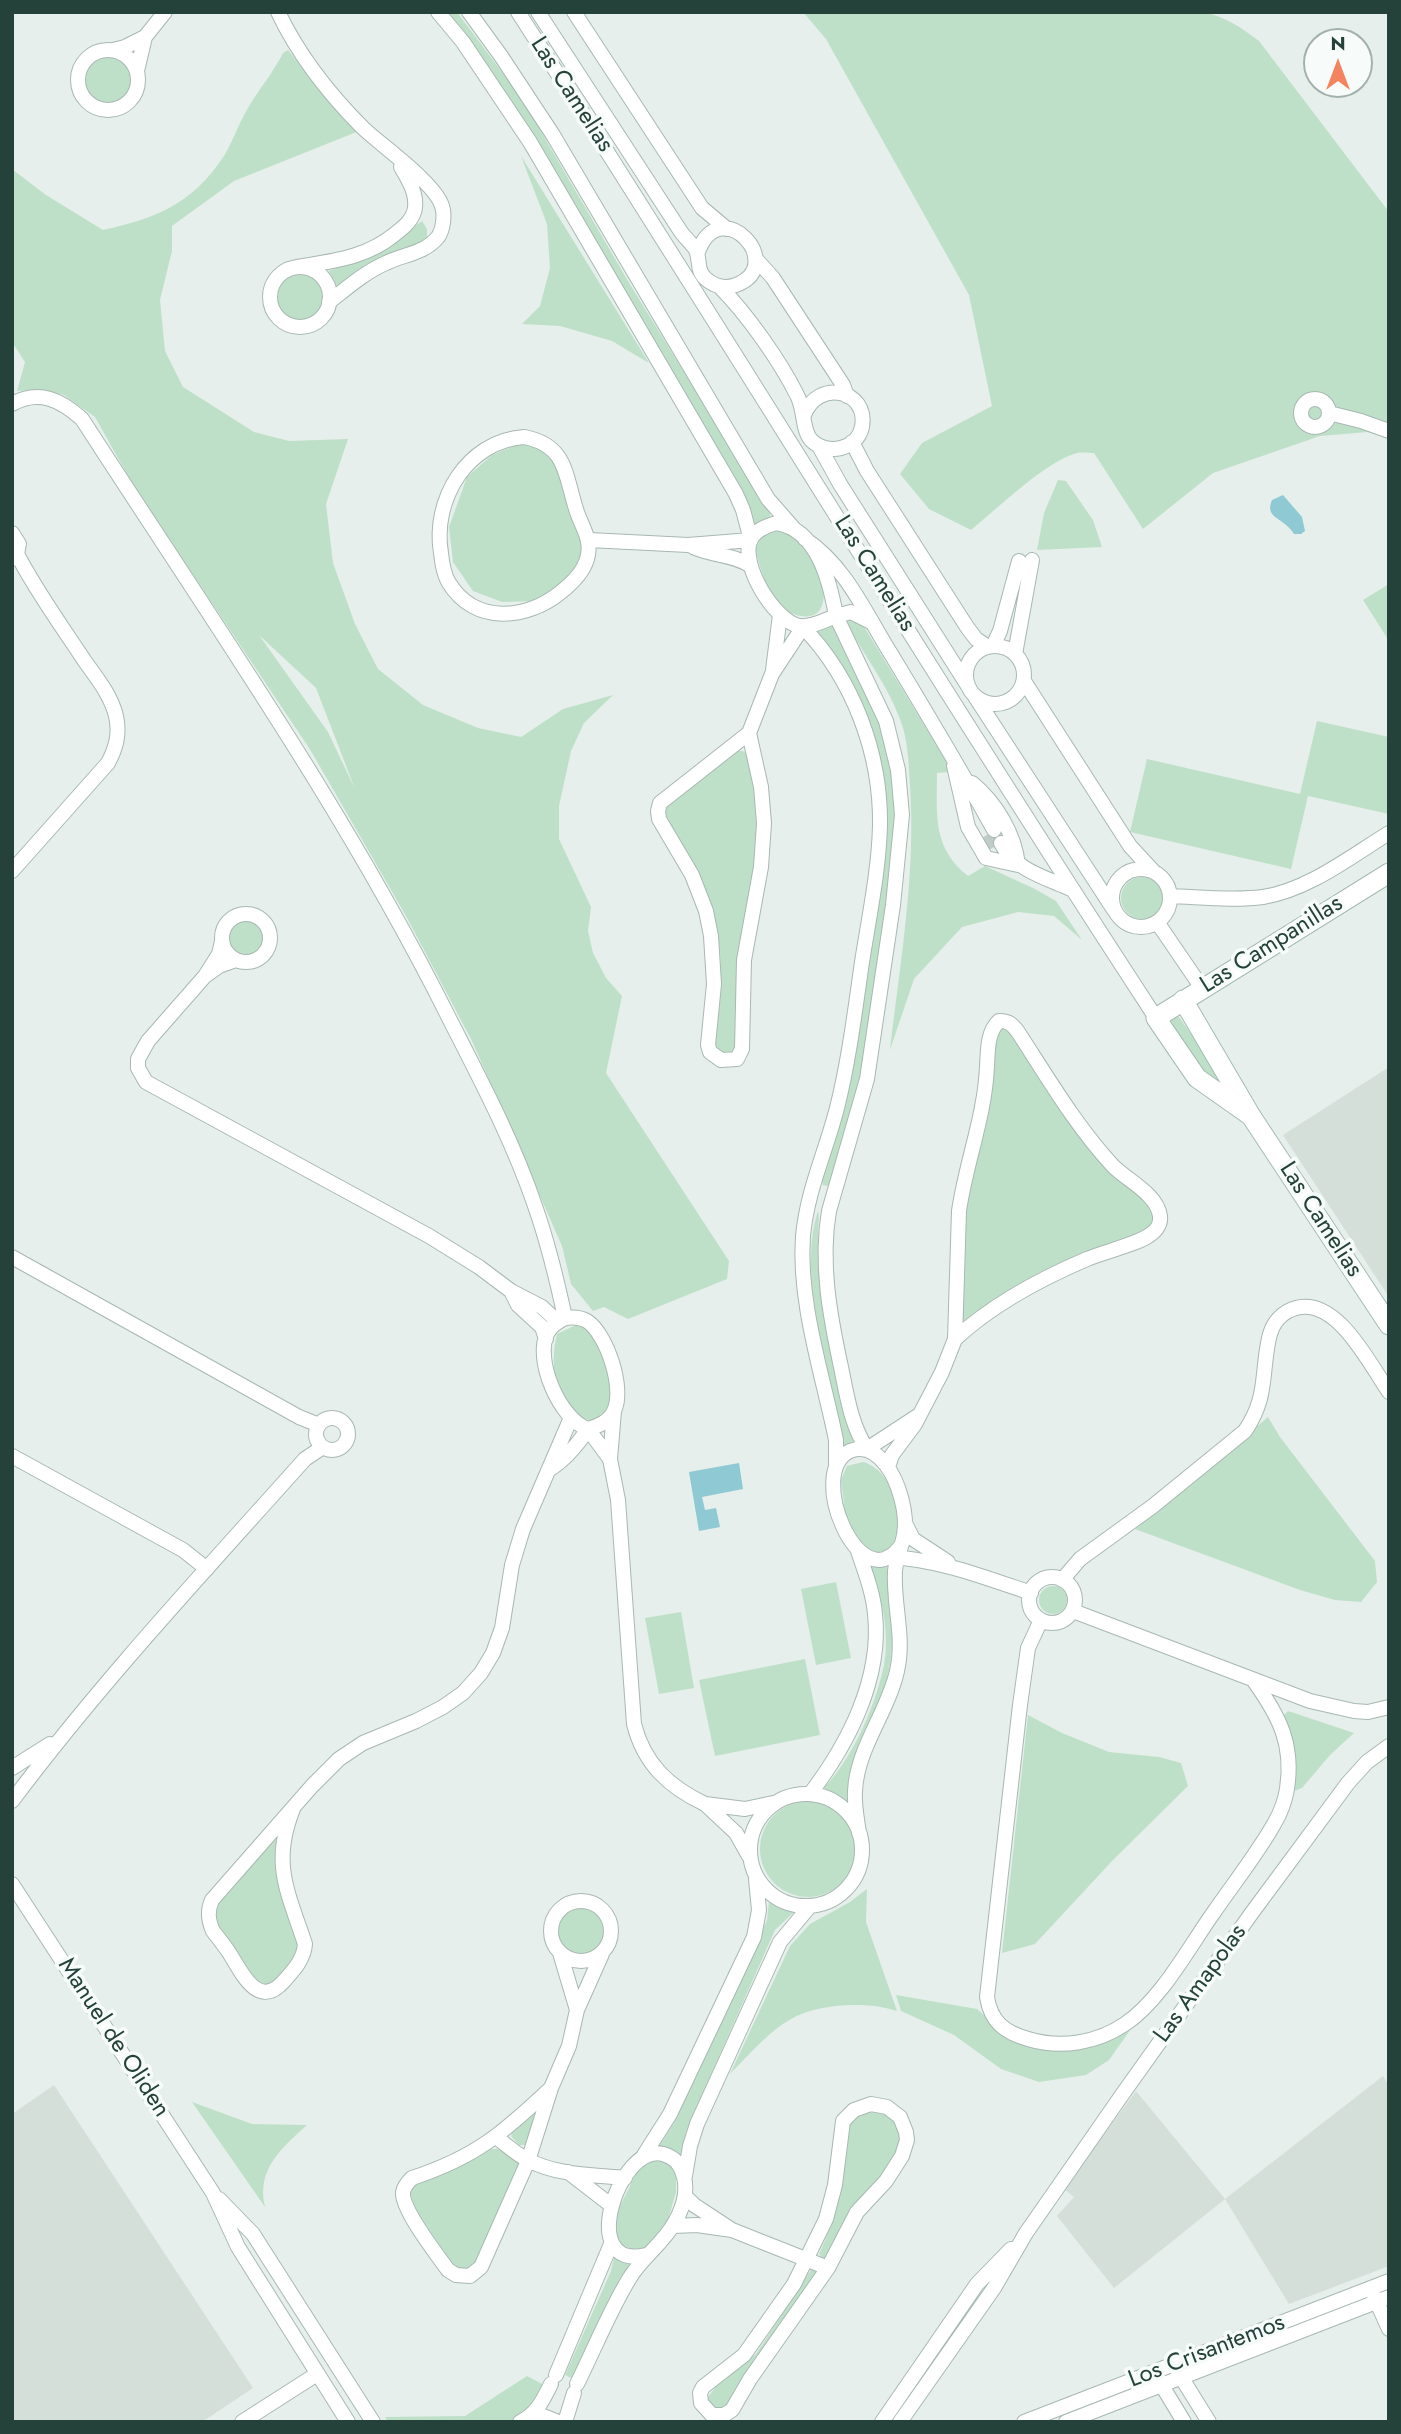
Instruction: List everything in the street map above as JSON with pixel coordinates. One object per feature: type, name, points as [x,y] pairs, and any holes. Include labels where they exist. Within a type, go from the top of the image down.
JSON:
[{"type":"street","points":[[145,37],[137,71],[136,91],[130,100],[112,110],[102,109],[84,99],[78,79],[79,69],[93,54],[125,47],[145,37],[165,12]]},
{"type":"street","points":[[278,12],[296,47],[327,89],[365,130],[427,185],[442,206],[443,222],[440,234],[421,251],[387,262],[329,302]]},
{"type":"street","points":[[438,12],[470,52],[530,142],[736,494],[751,540],[748,555],[751,566],[766,598],[780,615],[803,627],[826,652],[837,669],[866,734],[877,782],[880,826],[852,1035],[836,1110],[806,1213],[803,1239],[805,1284],[836,1440],[833,1485],[839,1517],[858,1551],[873,1597],[874,1659],[869,1683],[859,1709],[838,1752],[810,1794]]},
{"type":"street","points":[[468,12],[501,56],[552,135],[768,499],[800,535],[824,568],[831,587],[836,616],[886,721],[898,770],[902,815],[893,905],[867,1079],[832,1198],[826,1229],[827,1285],[849,1409],[858,1436],[867,1450]]},
{"type":"street","name":"Las Camelias","points":[[518,12],[666,242],[1071,889],[1196,1079],[1251,1116]]},
{"type":"street","points":[[538,12],[681,232],[698,252]]},
{"type":"street","points":[[575,12],[702,208],[727,229],[746,236],[752,244],[755,258],[752,272],[746,280],[730,287],[712,284],[701,273],[697,260],[706,237],[718,230],[727,229]]},
{"type":"street","points":[[113,50],[128,57],[137,71]]},
{"type":"street","points":[[297,267],[306,267],[322,277],[330,293],[329,302],[319,320],[310,325],[290,325],[274,312],[270,293],[273,283],[287,269],[297,267],[337,261],[369,250],[391,237],[411,219],[415,206],[414,196],[395,157]]},
{"type":"street","points":[[755,258],[774,278],[843,385],[847,396]]},
{"type":"street","points":[[720,286],[741,309],[792,387],[804,415],[806,432],[819,446],[840,484],[1114,910],[1128,924],[1137,927],[1157,922],[1169,906],[1167,886],[1130,846],[1024,681]]},
{"type":"street","points":[[804,415],[813,400],[825,393],[837,392],[847,396],[859,407],[862,426],[852,442],[836,450],[819,446]]},
{"type":"street","points":[[12,404],[33,396],[47,398],[60,402],[82,419],[324,792],[416,951],[489,1099],[534,1204],[555,1268],[562,1320]]},
{"type":"street","points":[[1329,413],[1389,431]]},
{"type":"street","points":[[524,437],[535,439],[547,446],[565,464],[576,509],[589,540],[587,558],[581,572],[553,599],[519,614],[493,614],[467,603],[456,594],[447,580],[439,544],[439,524],[444,500],[463,469],[498,444],[512,438],[524,437]]},
{"type":"street","points":[[852,442],[867,471],[967,628],[976,639],[990,647],[1007,648],[1015,654],[1024,671],[1021,689],[1008,701],[990,704],[971,690],[966,677],[970,661],[975,654],[990,647],[1000,631],[1025,561],[1015,654]]},
{"type":"street","points":[[589,540],[688,545],[751,540],[767,526],[777,523],[785,525],[820,549],[837,568],[871,622],[965,778],[1000,846],[1071,889]]},
{"type":"street","points":[[12,533],[19,544],[14,556],[105,691],[116,718],[118,735],[108,763],[14,865]]},
{"type":"street","points":[[688,545],[704,552],[727,555],[751,566]]},
{"type":"street","points":[[749,733],[763,800],[763,840],[758,888],[744,960],[744,1039],[741,1054],[737,1059],[728,1061],[715,1058],[708,1045],[714,984],[711,936],[706,911],[692,875],[664,830],[657,811],[667,796],[749,733],[772,674],[803,627],[852,612],[871,622]]},
{"type":"street","points":[[772,674],[780,615]]},
{"type":"street","points":[[952,756],[959,797],[968,827],[986,858],[1000,846],[1017,848],[989,797],[965,778]]},
{"type":"street","points":[[1170,896],[1261,897],[1280,893],[1306,883],[1389,833]]},
{"type":"street","points":[[1114,910],[1111,900],[1113,890],[1124,874],[1144,869],[1154,872]]},
{"type":"street","name":"Las Campanillas","points":[[1156,1018],[1389,873]]},
{"type":"street","points":[[205,976],[219,966],[236,960],[253,961],[266,952],[270,944],[268,928],[256,916],[240,915],[226,924],[219,954],[205,976],[142,1049],[138,1068],[146,1082],[429,1236],[479,1267],[511,1291],[562,1320]]},
{"type":"street","points":[[1157,922],[1202,988]]},
{"type":"street","points":[[222,940],[226,952],[236,960]]},
{"type":"street","name":"Las Camelias","points":[[1183,1000],[1251,1116],[1389,1325]]},
{"type":"street","points":[[888,1467],[892,1455],[920,1415],[955,1339],[962,1190],[983,1109],[990,1031],[999,1021],[1006,1021],[1012,1023],[1101,1153],[1156,1204],[1160,1221],[1148,1237],[1088,1258],[1031,1286],[982,1317],[955,1339]]},
{"type":"street","points":[[811,1193],[832,1198]]},
{"type":"street","points":[[12,1257],[299,1417],[320,1425],[334,1419],[343,1423],[348,1433],[345,1443],[338,1449],[328,1450],[323,1447],[316,1435],[320,1425]]},
{"type":"street","points":[[511,1291],[518,1305],[542,1327],[547,1368],[557,1400],[570,1420],[588,1429],[611,1460]]},
{"type":"street","points":[[1062,1580],[1080,1559],[1153,1506],[1245,1430],[1259,1407],[1269,1337],[1280,1316],[1290,1310],[1303,1306],[1315,1307],[1338,1320],[1389,1392]]},
{"type":"street","points":[[525,2420],[537,2410],[554,2379],[611,2245],[609,2220],[612,2206],[625,2178],[644,2155],[670,2114],[754,1937],[760,1897],[750,1858],[736,1833],[705,1804],[680,1791],[660,1775],[638,1738],[633,1715],[618,1500],[611,1460],[617,1402],[616,1383],[607,1350],[587,1321],[580,1318],[562,1320],[548,1332],[545,1339]]},
{"type":"street","points":[[550,1469],[566,1456],[588,1429],[603,1424],[614,1411]]},
{"type":"street","points":[[867,1450],[920,1415]]},
{"type":"street","points":[[293,1809],[284,1839],[283,1874],[285,1889],[305,1944],[304,1951],[300,1962],[279,1987],[267,1992],[260,1991],[247,1982],[213,1931],[209,1923],[212,1899],[312,1786],[351,1750],[433,1713],[463,1693],[481,1674],[493,1653],[502,1628],[511,1573],[523,1529],[570,1420]]},
{"type":"street","points":[[12,1801],[60,1737],[207,1569],[304,1459],[323,1447]]},
{"type":"street","points":[[755,1874],[765,1888],[778,1898],[810,1906],[827,1902],[841,1893],[860,1866],[862,1849],[855,1804],[856,1782],[862,1759],[892,1689],[901,1650],[895,1554],[905,1533],[905,1523],[901,1501],[888,1467],[875,1453],[853,1450],[846,1453],[836,1464]]},
{"type":"street","points":[[12,1456],[183,1550],[207,1569]]},
{"type":"street","points":[[905,1523],[913,1539],[920,1545],[961,1570]]},
{"type":"street","points":[[858,1551],[869,1558],[895,1554],[961,1570],[1031,1593]]},
{"type":"street","points":[[1052,1577],[1062,1580],[1074,1593],[1073,1611],[1053,1624],[1041,1620],[1031,1608],[1031,1593],[1041,1580],[1052,1577]]},
{"type":"street","points":[[1073,1611],[1310,1701],[1342,1710],[1368,1712],[1389,1707]]},
{"type":"street","points":[[1041,1620],[1028,1648],[987,1997],[993,2018],[1011,2032],[1027,2039],[1060,2044],[1078,2043],[1107,2034],[1136,2016],[1160,1990],[1275,1823],[1286,1790],[1286,1741],[1279,1719],[1254,1681]]},
{"type":"street","points":[[12,1769],[60,1737]]},
{"type":"street","name":"Las Amapolas","points":[[900,2422],[994,2288],[1026,2233],[1135,2076],[1348,1783],[1367,1762],[1389,1746]]},
{"type":"street","points":[[705,1804],[745,1809],[793,1795],[810,1794],[841,1806],[852,1818],[859,1833]]},
{"type":"street","points":[[750,1858],[750,1842],[755,1826],[764,1812],[778,1801]]},
{"type":"street","name":"Manuel de Oliden","points":[[12,1884],[213,2193],[238,2247],[348,2422]]},
{"type":"street","points":[[551,2088],[497,2138],[462,2160],[412,2178],[403,2192],[408,2209],[449,2270],[456,2276],[470,2276],[481,2267],[528,2161],[551,2088],[569,2046],[577,2010],[611,1935],[608,1916],[594,1903],[575,1901],[559,1910],[551,1927],[551,1936],[561,1953],[577,2010]]},
{"type":"street","points":[[565,2422],[576,2389],[628,2279],[673,2226],[685,2196],[690,2146],[697,2124],[779,1942],[810,1906]]},
{"type":"street","points":[[561,1953],[568,1958],[586,1960],[603,1952]]},
{"type":"street","points":[[871,2104],[887,2107],[894,2111],[904,2124],[907,2140],[905,2149],[886,2182],[857,2212],[828,2268],[750,2379],[733,2410],[724,2415],[712,2415],[701,2403],[700,2393],[703,2388],[752,2347],[808,2260],[832,2201],[843,2121],[847,2115],[862,2106],[871,2104]]},
{"type":"street","points":[[497,2138],[528,2161],[567,2171],[625,2178]]},
{"type":"street","points":[[644,2155],[654,2153],[674,2159],[685,2177]]},
{"type":"street","points":[[567,2171],[612,2206]]},
{"type":"street","name":"Manuel de Oliden","points":[[213,2193],[253,2234],[373,2422]]},
{"type":"street","points":[[685,2196],[732,2231]]},
{"type":"street","points":[[673,2226],[697,2225],[732,2231],[828,2268]]},
{"type":"street","name":"Las Amapolas","points":[[882,2422],[977,2284],[1026,2233]]},
{"type":"street","points":[[611,2245],[623,2256],[636,2258],[646,2255]]},
{"type":"street","name":"Los Crisantemos","points":[[1066,2422],[1181,2379],[1379,2296],[1389,2281]]},
{"type":"street","points":[[1379,2296],[1389,2329]]},
{"type":"street","name":"Los Crisantemos","points":[[1024,2422],[1174,2364],[1379,2296]]},
{"type":"street","points":[[1174,2364],[1209,2422]]},
{"type":"street","points":[[1156,2371],[1161,2386],[1184,2422]]},
{"type":"street","points":[[242,2422],[317,2374]]},
{"type":"street","points":[[525,2420],[543,2416],[558,2422]]},
{"type":"shaded area","points":[[1389,1067],[1389,1297],[1283,1135]]},
{"type":"shaded area","points":[[1383,2076],[1389,2086],[1389,2266],[1289,2304],[1225,2199]]},
{"type":"shaded area","points":[[54,2085],[253,2388],[202,2422],[12,2422],[12,2114]]},
{"type":"shaded area","points":[[1136,2091],[1225,2199],[1114,2288],[1057,2216],[1074,2197],[1064,2189]]},
{"type":"green space","points":[[446,12],[457,12],[522,99],[631,286],[770,512],[770,518],[753,525],[747,506],[694,408],[530,132]]},
{"type":"green space","points":[[803,12],[1202,12],[1225,19],[1259,41],[1389,212],[1389,439],[1368,432],[1320,436],[1213,473],[1143,529],[1094,453],[1077,453],[1051,465],[971,530],[929,509],[900,474],[922,443],[992,406],[969,295],[826,39]]},
{"type":"green space","points":[[288,50],[359,131],[234,181],[172,226],[172,251],[160,300],[165,351],[183,387],[254,432],[289,441],[348,439],[326,504],[333,563],[355,624],[378,669],[423,705],[478,728],[521,737],[563,709],[613,695],[584,723],[571,751],[559,806],[559,839],[591,907],[588,931],[593,953],[606,978],[622,996],[606,1073],[729,1261],[727,1279],[628,1319],[604,1307],[593,1311],[571,1284],[562,1246],[472,1041],[406,916],[311,751],[133,485],[95,417],[64,395],[38,389],[17,391],[25,362],[12,342],[12,169],[46,195],[103,230],[157,214],[186,197],[212,172],[224,156],[248,108],[283,53]],"holes":[[[259,635],[316,688],[355,789],[328,732]]]},
{"type":"green space","points":[[108,56],[125,63],[132,80],[125,97],[108,104],[91,97],[84,80],[91,63]]},
{"type":"green space","points":[[521,156],[649,363],[612,341],[560,326],[522,324],[540,306],[550,268],[547,224]]},
{"type":"green space","points":[[422,221],[427,229],[427,238],[421,244],[336,291],[328,271],[375,255]]},
{"type":"green space","points":[[300,273],[317,280],[324,297],[317,314],[300,321],[283,314],[276,297],[283,280]]},
{"type":"green space","points":[[519,444],[539,447],[565,464],[583,548],[576,568],[555,589],[535,601],[502,602],[473,591],[453,562],[449,527],[467,477],[492,455]]},
{"type":"green space","points":[[1058,480],[1066,481],[1093,520],[1102,547],[1037,550],[1044,513]]},
{"type":"green space","points":[[782,530],[807,550],[818,568],[824,598],[817,613],[808,616],[792,614],[777,603],[769,591],[755,550],[762,536]]},
{"type":"green space","points":[[1389,584],[1389,641],[1363,600]]},
{"type":"green space","points":[[854,617],[863,625],[948,764],[950,772],[937,773],[937,816],[942,842],[948,854],[968,876],[985,866],[1056,901],[1082,940],[1054,916],[1018,912],[962,927],[914,979],[890,1050],[909,885],[909,764],[905,735],[898,715],[886,689],[850,629],[847,620]]},
{"type":"green space","points":[[832,624],[883,725],[891,765],[894,816],[888,894],[866,1055],[846,1136],[831,1184],[827,1186],[823,1185],[822,1180],[846,1095],[858,1037],[884,837],[884,784],[874,736],[842,664],[816,632]]},
{"type":"green space","points":[[1317,721],[1389,737],[1389,814],[1308,796],[1291,869],[1130,832],[1147,759],[1300,794]]},
{"type":"green space","points":[[736,751],[747,754],[753,767],[759,817],[738,1051],[723,1055],[716,1046],[715,1038],[721,981],[718,932],[701,881],[664,818],[667,805]]},
{"type":"green space","points":[[1142,877],[1157,883],[1163,898],[1157,913],[1142,919],[1127,913],[1121,898],[1127,883]]},
{"type":"green space","points":[[246,918],[260,923],[265,937],[260,951],[246,956],[232,951],[227,937],[232,923]]},
{"type":"green space","points":[[1179,1017],[1231,1091],[1202,1072],[1170,1024],[1173,1018]]},
{"type":"green space","points":[[1006,1021],[1088,1137],[1151,1198],[1157,1228],[1088,1258],[955,1339],[959,1211],[990,1031]]},
{"type":"green space","points":[[818,1211],[818,1234],[841,1400],[847,1425],[858,1445],[841,1450],[841,1438],[822,1355],[813,1293],[812,1236]]},
{"type":"green space","points":[[578,1324],[586,1327],[604,1351],[613,1397],[604,1417],[591,1421],[569,1407],[562,1397],[554,1373],[557,1334]]},
{"type":"green space","points":[[1268,1417],[1280,1437],[1375,1561],[1377,1582],[1361,1602],[1335,1600],[1300,1590],[1135,1529]]},
{"type":"green space","points":[[863,1462],[875,1468],[886,1479],[897,1507],[897,1536],[891,1547],[881,1555],[858,1544],[846,1521],[841,1480],[847,1466]]},
{"type":"green space","points":[[868,1564],[886,1564],[891,1597],[892,1646],[883,1693],[851,1775],[849,1805],[821,1791],[842,1765],[860,1733],[875,1699],[884,1665],[884,1614]]},
{"type":"green space","points":[[836,1582],[851,1658],[816,1665],[801,1589]]},
{"type":"green space","points":[[1053,1586],[1063,1590],[1067,1600],[1063,1610],[1053,1614],[1043,1610],[1039,1600],[1043,1590]]},
{"type":"green space","points":[[681,1612],[694,1688],[659,1694],[645,1618]]},
{"type":"green space","points":[[805,1659],[820,1735],[715,1756],[699,1680]]},
{"type":"green space","points":[[1288,1711],[1354,1733],[1330,1755],[1302,1788],[1294,1791],[1292,1744],[1282,1717]]},
{"type":"green space","points":[[1028,1715],[1062,1733],[1109,1752],[1159,1757],[1181,1763],[1188,1786],[1113,1860],[1035,1944],[1002,1953]]},
{"type":"green space","points":[[808,1801],[826,1805],[842,1815],[852,1831],[856,1849],[852,1867],[842,1883],[826,1893],[808,1897],[790,1893],[774,1883],[764,1867],[760,1849],[764,1831],[774,1815],[790,1805]]},
{"type":"green space","points":[[277,1840],[300,1938],[299,1954],[271,1985],[262,1983],[252,1973],[222,1934],[216,1915],[223,1897],[238,1876],[271,1841]]},
{"type":"green space","points":[[867,1889],[866,1922],[897,2011],[873,2006],[844,2005],[802,2014],[775,2030],[730,2074],[790,1946],[810,1924],[850,1902]]},
{"type":"green space","points":[[769,1901],[794,1912],[775,1930],[686,2131],[680,2158],[677,2152],[658,2148],[674,2123],[767,1920]]},
{"type":"green space","points":[[581,1906],[598,1913],[605,1930],[598,1947],[581,1954],[564,1947],[557,1930],[564,1913]]},
{"type":"green space","points":[[896,1995],[977,2009],[1007,2034],[1059,2049],[1138,2019],[1109,2060],[1086,2075],[1039,2082],[1001,2069],[954,2035],[901,2011]]},
{"type":"green space","points":[[192,2102],[252,2124],[307,2125],[273,2160],[264,2181],[265,2207]]},
{"type":"green space","points":[[879,2109],[894,2115],[902,2130],[897,2158],[830,2257],[823,2259],[819,2254],[837,2203],[846,2137],[852,2118],[866,2111]]},
{"type":"green space","points":[[534,2114],[538,2117],[530,2145],[519,2145],[511,2136],[513,2131]]},
{"type":"green space","points":[[491,2149],[505,2149],[518,2161],[518,2170],[474,2267],[461,2272],[451,2263],[410,2201],[411,2187],[477,2158]]},
{"type":"green space","points":[[656,2160],[668,2163],[676,2173],[676,2192],[665,2230],[648,2248],[632,2249],[619,2244],[615,2235],[616,2214],[639,2168]]},
{"type":"green space","points":[[614,2257],[632,2265],[620,2278],[573,2379],[565,2375],[611,2271]]},
{"type":"green space","points":[[811,2270],[817,2270],[818,2275],[727,2408],[719,2411],[710,2406],[708,2397],[717,2385],[756,2354]]},
{"type":"green space","points":[[527,2376],[546,2386],[526,2413],[509,2422],[388,2422],[385,2417],[465,2416]]},
{"type":"water","points":[[1283,495],[1302,517],[1305,531],[1301,534],[1294,534],[1271,511],[1272,500]]},
{"type":"water","points":[[739,1463],[743,1489],[702,1497],[705,1510],[716,1508],[720,1527],[699,1531],[689,1472]]},
{"type":"tunnel","points":[[987,835],[994,847]]}]
